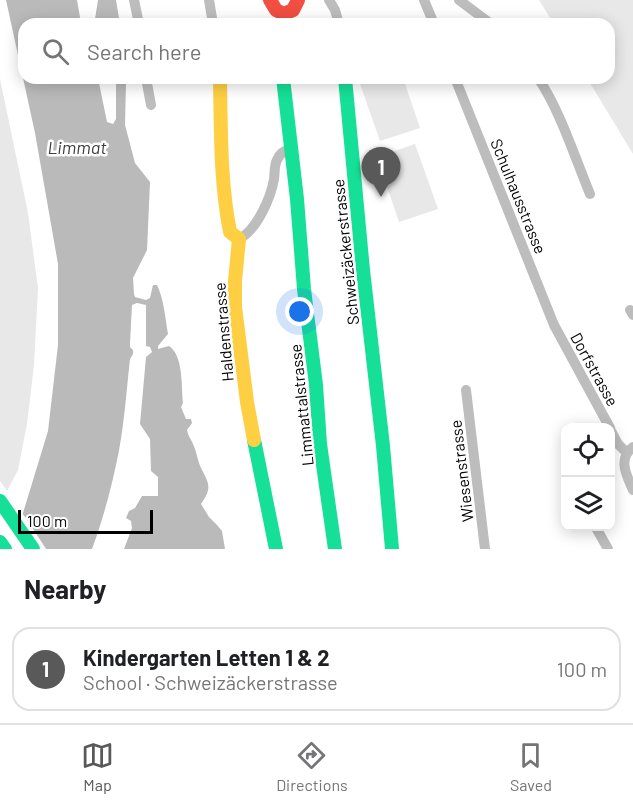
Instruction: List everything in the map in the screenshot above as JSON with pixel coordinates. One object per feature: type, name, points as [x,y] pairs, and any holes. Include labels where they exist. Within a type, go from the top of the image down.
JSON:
[{"type":"main road","points":[[270,0],[283,18]]},
{"type":"main road","points":[[285,18],[296,7],[298,0]]},
{"type":"main road","points":[[220,84],[225,207],[230,232],[239,239]]},
{"type":"main road","name":"Limmattalstrasse","points":[[285,84],[320,444],[335,549]]},
{"type":"main road","name":"Schweizäckerstrasse","points":[[346,84],[392,549]]},
{"type":"main road","name":"Haldenstrasse","points":[[239,239],[234,276],[235,307],[247,402],[276,549]]},
{"type":"main road","points":[[0,501],[33,549]]},
{"type":"main road","points":[[0,542],[5,549]]},
{"type":"street","points":[[134,0],[138,18]]},
{"type":"street","points":[[209,0],[212,18]]},
{"type":"street","points":[[328,0],[337,18]]},
{"type":"street","points":[[424,0],[432,18]]},
{"type":"street","points":[[462,1],[483,18]]},
{"type":"street","points":[[147,84],[151,105]]},
{"type":"street","name":"Schulhausstrasse","points":[[457,84],[554,326]]},
{"type":"street","points":[[542,84],[590,194]]},
{"type":"street","points":[[239,239],[246,236],[252,229],[264,208],[271,192],[277,158],[285,150],[291,149]]},
{"type":"street","name":"Dorfstrasse","points":[[554,326],[607,423]]},
{"type":"street","name":"Wiesenstrasse","points":[[466,390],[485,549]]},
{"type":"street","name":"Dorfstrasse","points":[[615,438],[618,444],[630,450],[624,460],[624,466],[633,490]]},
{"type":"street","points":[[598,531],[608,549]]},
{"type":"shaded area","points":[[539,0],[633,0],[633,154],[591,84],[615,84],[615,18],[550,18]]},
{"type":"shaded area","points":[[0,79],[28,213],[38,288],[34,365],[27,424],[18,470],[7,491],[0,481]]},
{"type":"shaded area","points":[[360,84],[405,84],[420,128],[380,141]]},
{"type":"shaded area","points":[[415,144],[438,209],[399,222],[377,157]]},
{"type":"water","name":"Limmat","points":[[6,0],[77,0],[80,18],[18,18],[18,55]]},
{"type":"water","name":"Limmat","points":[[98,0],[116,0],[119,18],[95,18]]},
{"type":"water","name":"Limmat","points":[[24,84],[99,84],[107,122],[113,124],[116,119],[116,84],[126,84],[125,125],[135,163],[150,182],[147,250],[133,278],[134,294],[135,297],[146,300],[150,298],[153,285],[157,285],[168,334],[158,349],[169,346],[177,357],[182,381],[183,403],[181,407],[186,419],[191,419],[192,423],[187,432],[208,483],[208,492],[201,504],[222,531],[225,549],[124,549],[132,528],[131,521],[126,518],[129,511],[135,508],[142,496],[158,496],[158,477],[151,471],[150,439],[140,424],[146,357],[152,352],[150,347],[146,346],[146,305],[137,303],[132,305],[130,347],[133,354],[130,359],[119,452],[106,507],[92,549],[12,549],[48,431],[58,345],[58,264]]},
{"type":"pier","points":[[20,511],[26,518],[46,549],[9,549]]},
{"type":"traffic: fast","points":[[284,84],[316,385],[320,444],[335,549]]},
{"type":"traffic: fast","points":[[346,84],[392,549]]},
{"type":"traffic: fast","points":[[254,440],[276,549]]},
{"type":"traffic: fast","points":[[0,501],[33,549]]},
{"type":"traffic: fast","points":[[0,542],[5,549]]},
{"type":"traffic: slow","points":[[220,84],[224,194],[230,232],[239,239],[235,307],[254,440]]},
{"type":"traffic: jam","points":[[270,0],[276,10],[284,14],[293,10],[298,0]]},
{"type":"place","name":"Kindergarten Letten 1 & 2","points":[[381,197]]}]
